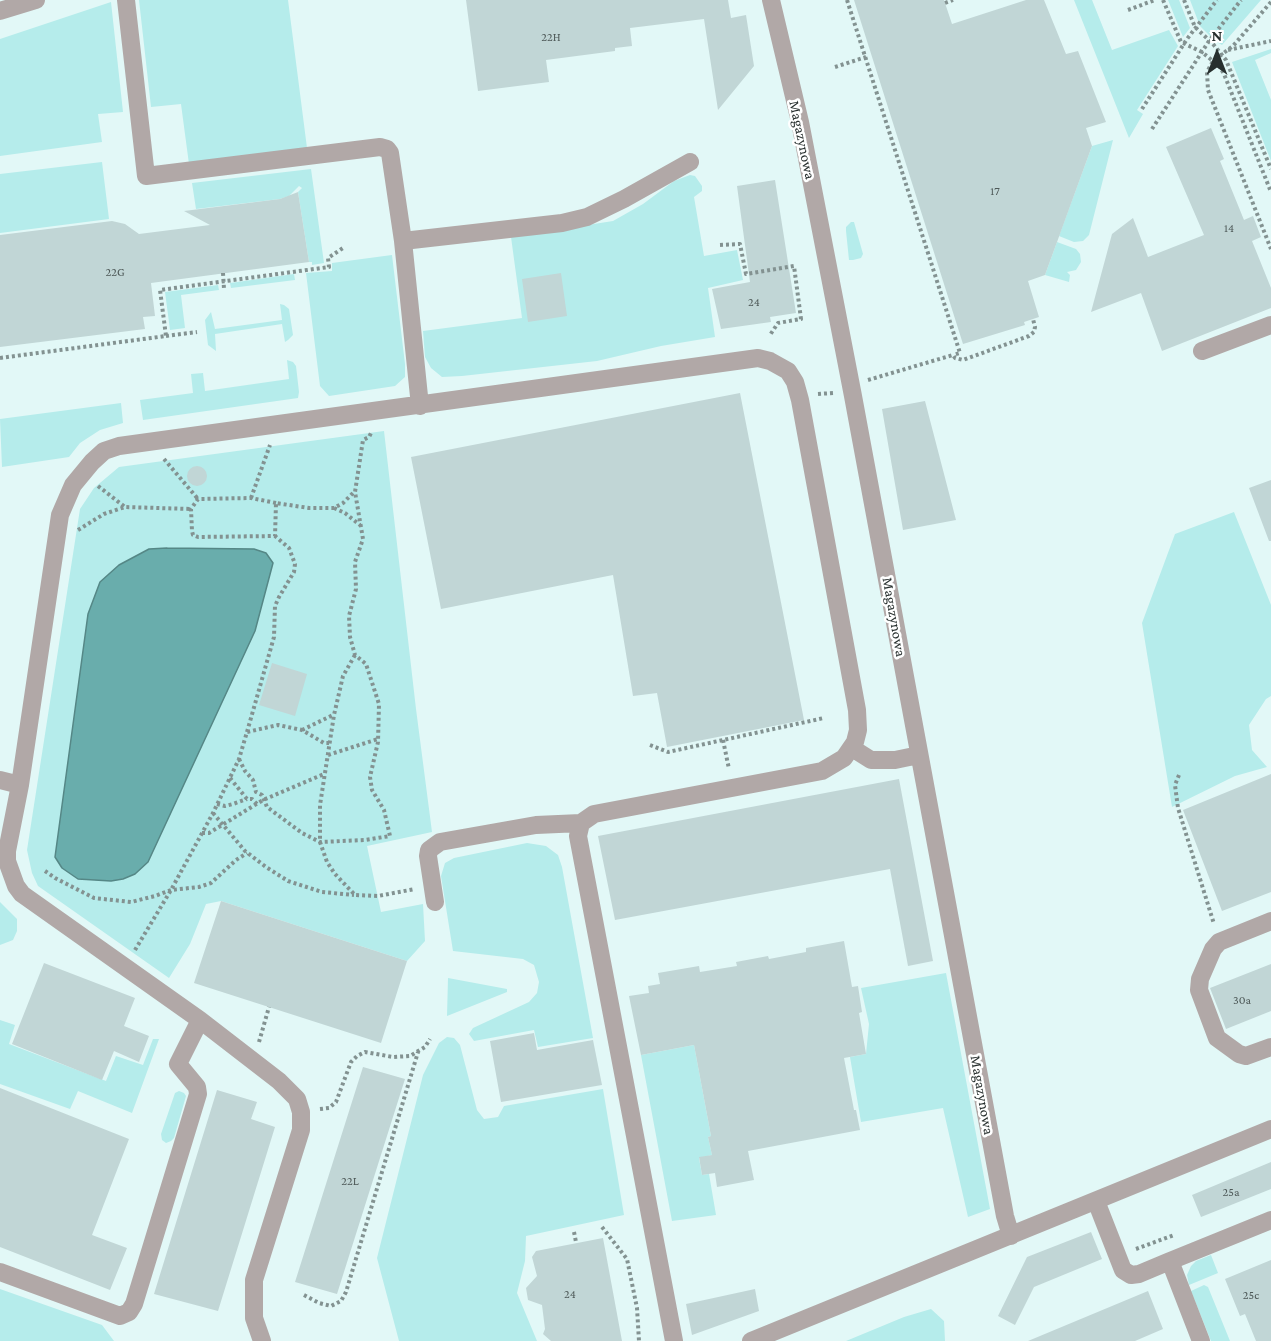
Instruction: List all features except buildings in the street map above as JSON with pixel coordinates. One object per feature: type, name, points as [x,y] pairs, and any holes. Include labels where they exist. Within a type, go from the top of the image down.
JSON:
[{"type":"street","points":[[0,11],[36,0]]},
{"type":"street","points":[[126,0],[146,176],[380,147],[387,149],[390,153],[403,241],[420,406]]},
{"type":"street","name":"Magazynowa","points":[[771,0],[800,122],[1005,1216],[1011,1236]]},
{"type":"street","points":[[403,241],[562,223],[587,217],[624,200],[690,162]]},
{"type":"street","points":[[1202,351],[1271,325]]},
{"type":"street","points":[[262,1341],[254,1318],[254,1280],[301,1130],[301,1112],[297,1099],[290,1090],[200,1020],[22,894],[15,886],[8,861],[7,851],[20,785],[60,515],[73,485],[92,462],[104,452],[119,446],[420,406],[742,359],[758,358],[770,361],[788,371],[795,382],[800,400],[856,710],[857,737],[852,748],[839,763],[822,771],[594,814],[581,823],[536,825],[440,842],[429,850],[428,856],[433,894]]},
{"type":"street","points":[[852,748],[871,760],[895,760],[919,755]]},
{"type":"street","points":[[0,780],[20,785]]},
{"type":"street","points":[[581,823],[578,842],[674,1341]]},
{"type":"street","points":[[1271,921],[1219,942],[1200,979],[1199,990],[1217,1038],[1239,1054],[1246,1056],[1271,1047]]},
{"type":"street","points":[[0,1272],[120,1316],[129,1312],[134,1304],[198,1094],[196,1087],[178,1064],[200,1020]]},
{"type":"street","points":[[752,1341],[1271,1129]]},
{"type":"street","points":[[1096,1201],[1123,1270],[1131,1275],[1139,1274],[1271,1220]]},
{"type":"street","points":[[1170,1261],[1202,1341]]},
{"type":"path","points":[[848,0],[960,353],[851,385]]},
{"type":"path","points":[[945,3],[953,0]]},
{"type":"path","points":[[1128,10],[1155,0]]},
{"type":"path","points":[[1163,0],[1177,37],[1184,44],[1202,52],[1224,74],[1271,192]]},
{"type":"path","points":[[1184,0],[1195,27],[1224,52],[1271,169]]},
{"type":"path","points":[[1142,109],[1195,27],[1217,0]]},
{"type":"path","points":[[1152,129],[1209,41],[1241,0]]},
{"type":"path","points":[[1271,2],[1249,29],[1213,61],[1208,72],[1208,90],[1271,249]]},
{"type":"path","points":[[1224,52],[1271,41]]},
{"type":"path","points":[[835,67],[866,57]]},
{"type":"path","points":[[720,244],[740,244],[746,274],[794,266],[801,319],[778,323],[770,335]]},
{"type":"path","points":[[166,336],[160,290],[329,267],[328,258],[343,248]]},
{"type":"path","points":[[223,273],[224,289]]},
{"type":"path","points":[[953,355],[963,360],[1029,336],[1034,332],[1033,319]]},
{"type":"path","points":[[0,358],[196,332]]},
{"type":"path","points":[[256,792],[262,795],[267,807],[302,832],[321,842],[365,840],[390,836],[384,810],[372,790],[370,777],[378,739],[379,704],[366,664],[355,655],[350,637],[349,616],[356,589],[355,562],[363,538],[355,492],[363,440],[369,437],[371,427]]},
{"type":"path","points":[[251,498],[272,440]]},
{"type":"path","points":[[161,455],[198,499]]},
{"type":"path","points":[[93,481],[125,507]]},
{"type":"path","points":[[333,508],[344,503],[355,492]]},
{"type":"path","points":[[198,499],[251,498],[309,508],[333,508],[345,513],[360,525]]},
{"type":"path","points":[[124,967],[171,890],[213,813],[239,759],[274,637],[275,606],[294,572],[293,555],[290,548],[275,536],[194,536],[191,509],[198,499]]},
{"type":"path","points":[[275,536],[276,503]]},
{"type":"path","points":[[71,530],[79,530],[104,514],[125,507],[191,509]]},
{"type":"path","points":[[355,655],[343,676],[333,715],[320,805],[321,842],[327,862],[355,895]]},
{"type":"path","points":[[302,730],[333,715]]},
{"type":"path","points":[[650,746],[668,752],[824,718]]},
{"type":"path","points":[[247,732],[278,725],[302,730],[324,743],[329,743]]},
{"type":"path","points":[[327,755],[378,739]]},
{"type":"path","points":[[723,740],[730,773]]},
{"type":"path","points":[[217,804],[232,804],[255,796],[253,780],[239,759]]},
{"type":"path","points":[[201,833],[209,833],[263,800],[324,774]]},
{"type":"path","points":[[1179,775],[1175,785],[1178,808],[1219,942]]},
{"type":"path","points":[[230,778],[256,804]]},
{"type":"path","points":[[213,813],[247,853],[288,881],[322,892],[355,895],[433,894]]},
{"type":"path","points":[[45,871],[80,892],[106,900],[131,902],[171,890],[199,887],[211,883],[247,853]]},
{"type":"path","points":[[258,1045],[269,1007]]},
{"type":"path","points":[[301,1112],[333,1106],[351,1062],[357,1056],[365,1052],[393,1057],[410,1056],[425,1047],[430,1040]]},
{"type":"path","points":[[304,1294],[319,1303],[331,1306],[341,1301],[346,1292],[418,1052]]},
{"type":"path","points":[[602,1227],[627,1259],[637,1308],[639,1341]]},
{"type":"path","points":[[574,1232],[576,1242]]},
{"type":"path","points":[[1128,1252],[1182,1232]]},
{"type":"shaded area","points":[[139,0],[288,0],[307,148],[189,164],[181,104],[151,107]]},
{"type":"shaded area","points":[[1074,0],[1092,0],[1112,50],[1169,30],[1178,46],[1137,110],[1143,114],[1129,138]]},
{"type":"shaded area","points":[[1168,0],[1179,0],[1190,28],[1183,37]]},
{"type":"shaded area","points":[[1190,0],[1261,0],[1222,45],[1200,26]]},
{"type":"shaded area","points":[[111,2],[123,112],[98,114],[102,142],[0,156],[0,39]]},
{"type":"shaded area","points":[[1271,49],[1271,53],[1255,60],[1271,100],[1271,161],[1232,62]]},
{"type":"shaded area","points":[[1113,140],[1089,235],[1083,241],[1074,242],[1059,236],[1092,146]]},
{"type":"shaded area","points":[[102,162],[109,219],[0,233],[0,174]]},
{"type":"shaded area","points":[[311,169],[324,263],[312,265],[312,262],[309,262],[298,192],[302,188],[299,186],[289,196],[280,199],[196,209],[192,183]]},
{"type":"shaded area","points":[[690,175],[695,176],[702,186],[702,191],[694,197],[704,256],[737,250],[743,280],[708,288],[715,337],[661,346],[597,361],[462,376],[442,377],[431,368],[425,357],[423,331],[522,318],[511,237],[613,221],[643,204],[674,181]]},
{"type":"shaded area","points":[[854,222],[863,254],[861,258],[849,260],[846,227]]},
{"type":"shaded area","points":[[1057,242],[1076,249],[1080,254],[1081,262],[1076,270],[1067,272],[1070,275],[1069,282],[1045,275]]},
{"type":"shaded area","points":[[392,255],[405,377],[395,386],[329,396],[320,386],[306,273],[332,271],[332,263]]},
{"type":"shaded area","points":[[294,274],[295,280],[231,288],[230,283]]},
{"type":"shaded area","points":[[218,285],[219,290],[181,295],[185,328],[170,330],[165,292]]},
{"type":"shaded area","points":[[280,304],[289,309],[293,335],[285,342],[282,324],[215,334],[216,351],[208,345],[205,320],[211,312],[215,329],[282,320]]},
{"type":"shaded area","points":[[287,360],[296,366],[298,398],[143,420],[140,400],[193,393],[191,374],[203,373],[205,391],[289,379]]},
{"type":"shaded area","points":[[121,403],[123,423],[100,430],[80,443],[69,457],[2,467],[0,419]]},
{"type":"shaded area","points":[[384,431],[432,832],[367,846],[381,912],[423,904],[425,941],[407,961],[221,901],[206,904],[190,944],[169,978],[38,886],[32,873],[27,850],[80,509],[94,488],[119,467]]},
{"type":"shaded area","points":[[1234,512],[1271,605],[1271,696],[1266,699],[1249,725],[1252,750],[1267,767],[1235,776],[1172,807],[1142,623],[1175,534]]},
{"type":"shaded area","points":[[149,549],[254,549],[266,553],[273,563],[255,631],[148,862],[135,874],[123,879],[111,881],[78,879],[62,868],[55,857],[88,614],[100,582],[119,565]]},
{"type":"shaded area","points":[[527,843],[546,846],[558,855],[593,1038],[538,1047],[534,1030],[474,1041],[469,1034],[473,1028],[529,1002],[537,993],[539,982],[534,965],[523,959],[453,951],[441,876],[445,863],[454,858]]},
{"type":"shaded area","points":[[0,902],[17,919],[17,931],[13,940],[0,945]]},
{"type":"shaded area","points":[[946,973],[990,1209],[968,1217],[943,1108],[861,1122],[850,1057],[866,1054],[869,1024],[861,988]]},
{"type":"shaded area","points":[[448,978],[507,989],[507,992],[447,1016]]},
{"type":"shaded area","points":[[0,1020],[15,1025],[9,1044],[106,1081],[116,1056],[143,1065],[153,1039],[159,1039],[132,1113],[78,1091],[70,1109],[0,1084]]},
{"type":"shaded area","points":[[447,1037],[454,1038],[460,1045],[477,1110],[484,1119],[498,1117],[504,1106],[603,1089],[624,1215],[526,1236],[525,1261],[517,1293],[537,1341],[399,1341],[377,1258],[423,1075],[439,1043]]},
{"type":"shaded area","points":[[694,1045],[711,1136],[708,1137],[712,1155],[699,1158],[702,1175],[709,1174],[716,1215],[672,1221],[641,1055]]},
{"type":"shaded area","points":[[179,1091],[186,1096],[174,1138],[166,1143],[162,1140],[161,1134],[175,1093]]},
{"type":"shaded area","points":[[1211,1255],[1218,1273],[1189,1285],[1187,1275],[1191,1266],[1196,1261]]},
{"type":"shaded area","points":[[1204,1285],[1208,1287],[1230,1341],[1211,1341],[1191,1291]]},
{"type":"shaded area","points":[[0,1289],[102,1325],[114,1341],[0,1341]]},
{"type":"shaded area","points":[[931,1309],[944,1321],[945,1341],[846,1341],[904,1317]]}]
